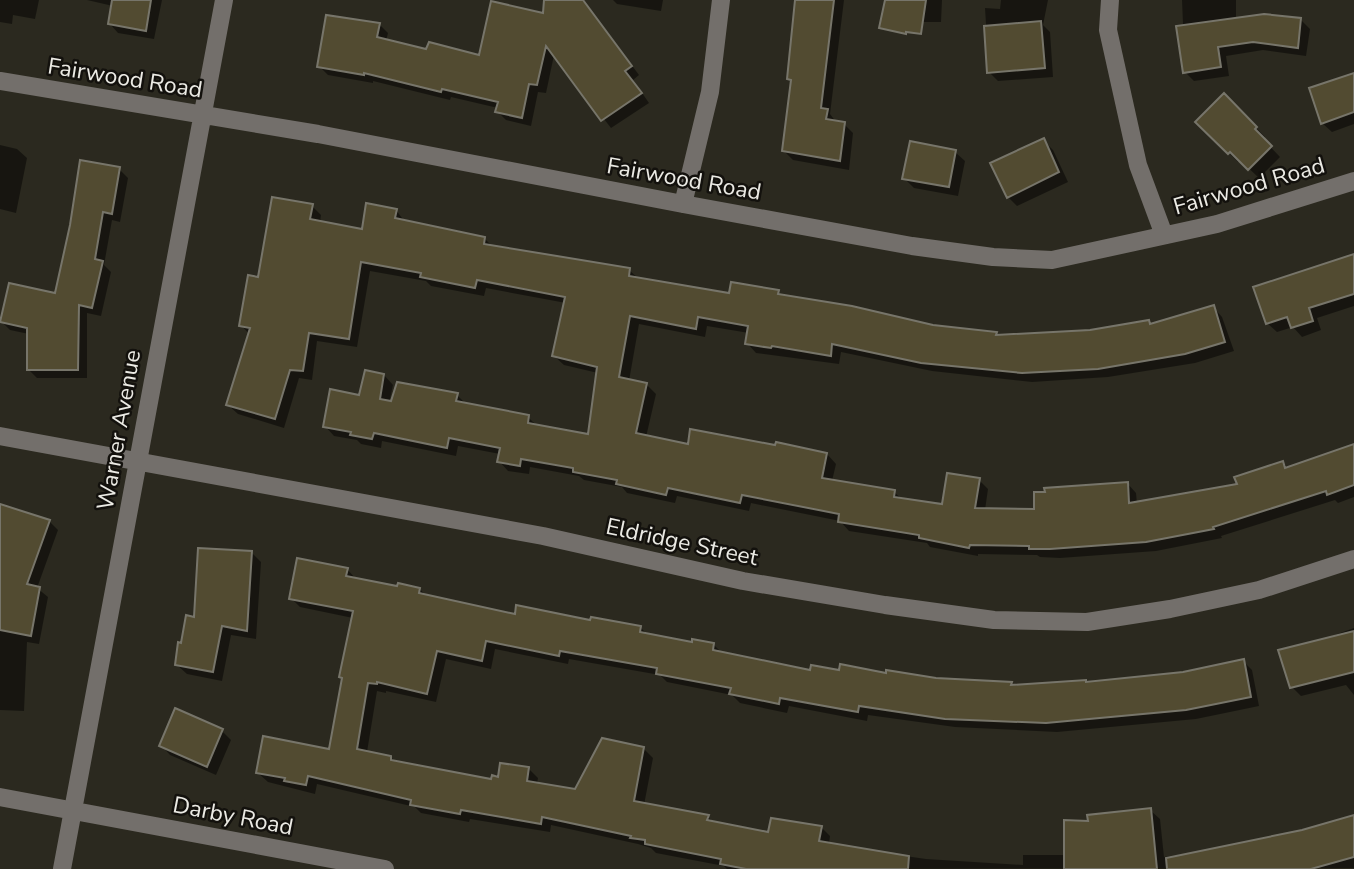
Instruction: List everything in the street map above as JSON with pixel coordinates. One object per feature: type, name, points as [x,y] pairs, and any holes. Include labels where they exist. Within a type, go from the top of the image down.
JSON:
[{"type":"street","name":"Warner Avenue","points":[[62,869],[224,0]]},
{"type":"street","points":[[683,204],[710,92],[721,0]]},
{"type":"street","points":[[1110,0],[1108,30],[1138,165],[1164,235]]},
{"type":"street","name":"Fairwood Road","points":[[0,81],[318,134],[912,246],[993,257],[1052,260],[1216,224],[1354,181]]},
{"type":"street","name":"Eldridge Street","points":[[0,436],[543,536],[743,581],[994,620],[1087,622],[1170,609],[1259,590],[1354,559]]},
{"type":"street","name":"Darby Road","points":[[0,797],[384,869]]},
{"type":"building","points":[[112,0],[151,0],[146,31],[108,24]]},
{"type":"building","points":[[544,0],[583,0],[632,66],[625,71],[642,93],[601,121],[546,46],[537,85],[529,84],[522,118],[495,112],[498,102],[442,89],[441,92],[364,73],[317,67],[326,15],[380,23],[377,37],[426,49],[429,42],[479,55],[491,1],[543,13]]},
{"type":"building","points":[[795,0],[834,0],[821,108],[828,109],[826,119],[845,122],[840,161],[782,151],[791,80],[787,79]]},
{"type":"building","points":[[885,0],[926,0],[921,34],[906,34],[879,28]]},
{"type":"building","points":[[1264,14],[1301,18],[1298,48],[1253,42],[1218,47],[1221,67],[1183,73],[1176,26]]},
{"type":"building","points":[[1041,21],[1045,68],[987,73],[984,26]]},
{"type":"building","points":[[1354,73],[1354,112],[1321,124],[1309,88]]},
{"type":"building","points":[[1224,93],[1272,146],[1248,170],[1195,122]]},
{"type":"building","points":[[1044,138],[1059,172],[1007,198],[990,163]]},
{"type":"building","points":[[910,141],[956,150],[949,187],[902,179]]},
{"type":"building","points":[[80,160],[120,167],[112,214],[103,212],[95,259],[103,261],[92,308],[79,305],[78,370],[27,370],[27,328],[0,322],[9,283],[55,293],[70,225]]},
{"type":"building","points":[[272,197],[313,204],[310,219],[362,229],[366,203],[397,209],[395,218],[485,237],[484,244],[630,268],[629,276],[729,293],[731,282],[779,290],[778,294],[852,306],[933,325],[997,332],[996,335],[1090,330],[1149,320],[1150,324],[1214,305],[1225,342],[1185,354],[1098,369],[1022,373],[921,363],[832,344],[831,356],[772,346],[771,348],[745,344],[748,326],[698,317],[696,329],[630,316],[619,377],[647,383],[636,433],[688,444],[690,429],[827,453],[822,478],[895,490],[894,497],[942,504],[947,473],[980,478],[975,508],[1034,509],[1034,492],[1045,492],[1044,488],[1128,482],[1129,503],[1237,484],[1234,477],[1283,461],[1285,468],[1354,444],[1354,485],[1327,495],[1326,491],[1213,527],[1214,529],[1146,542],[1050,549],[970,545],[969,548],[919,538],[919,535],[838,522],[839,514],[742,495],[740,503],[668,488],[666,495],[616,484],[617,480],[573,472],[573,468],[521,459],[520,466],[497,462],[500,448],[449,438],[447,448],[374,433],[372,439],[350,435],[351,432],[323,427],[330,389],[359,395],[365,370],[384,374],[380,399],[391,401],[397,382],[458,393],[456,401],[529,415],[528,423],[588,434],[597,367],[552,356],[565,297],[477,280],[475,288],[420,277],[421,273],[361,262],[349,339],[309,333],[303,371],[290,370],[275,419],[226,405],[250,328],[239,326],[248,275],[258,277]]},
{"type":"building","points":[[1354,254],[1354,294],[1309,308],[1313,321],[1291,328],[1287,317],[1266,324],[1253,287]]},
{"type":"building","points":[[0,504],[50,520],[27,584],[40,587],[31,636],[0,630]]},
{"type":"building","points":[[198,548],[252,551],[247,631],[222,626],[213,672],[175,665],[186,615],[194,617]]},
{"type":"building","points":[[297,558],[348,568],[346,576],[397,586],[398,583],[420,588],[419,593],[515,614],[516,605],[590,620],[591,617],[641,626],[640,632],[692,642],[692,639],[714,643],[713,650],[810,670],[811,665],[839,670],[840,664],[886,673],[886,670],[936,678],[1012,682],[1011,685],[1086,682],[1183,672],[1244,659],[1251,697],[1186,710],[1046,723],[945,719],[859,706],[858,712],[780,698],[779,704],[729,694],[731,688],[656,674],[657,668],[560,651],[559,656],[486,641],[482,661],[437,651],[427,694],[377,682],[368,683],[357,749],[391,756],[391,760],[491,779],[492,775],[498,777],[500,763],[529,767],[527,781],[575,789],[602,738],[644,747],[634,801],[709,815],[707,820],[768,832],[771,818],[822,826],[819,841],[909,856],[908,869],[746,869],[720,864],[721,859],[645,844],[645,840],[630,838],[631,836],[542,817],[541,824],[461,810],[460,814],[410,805],[411,800],[308,776],[306,785],[256,773],[263,736],[329,749],[342,678],[339,677],[353,611],[289,599]]},
{"type":"building","points":[[1354,631],[1354,672],[1290,688],[1278,650]]},
{"type":"building","points":[[175,708],[223,729],[207,767],[159,746]]},
{"type":"building","points":[[1151,808],[1157,869],[1064,869],[1064,820],[1088,821],[1087,815]]},
{"type":"building","points":[[1354,815],[1354,857],[1311,869],[1167,869],[1166,858],[1302,830]]}]
